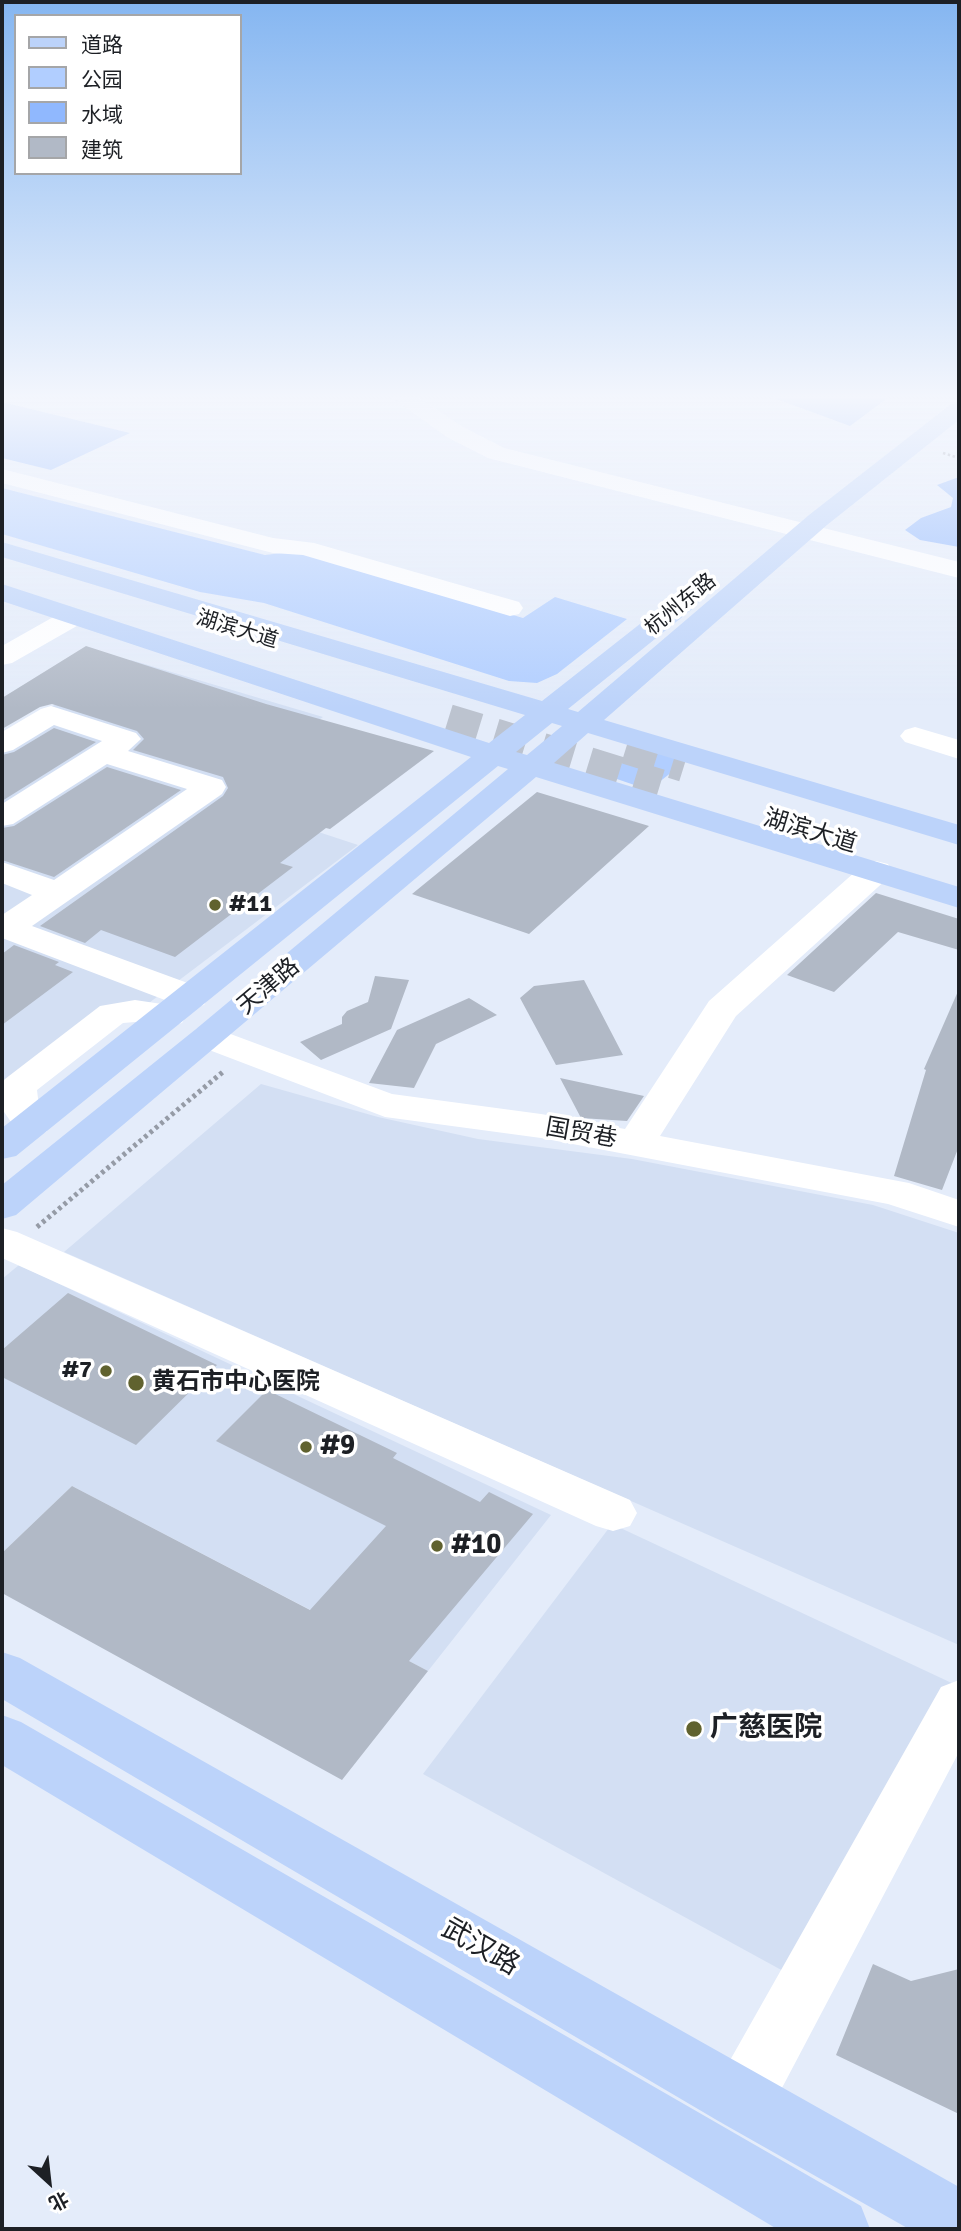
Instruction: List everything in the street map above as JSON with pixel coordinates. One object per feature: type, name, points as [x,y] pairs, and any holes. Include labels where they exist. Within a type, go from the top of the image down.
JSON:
[{"type":"main road","name":"杭州东路","points":[[534,765],[827,501]]},
{"type":"main road","name":"杭州东路","points":[[497,754],[734,562],[796,528],[833,501]]},
{"type":"main road","points":[[2,549],[959,835]]},
{"type":"main road","name":"湖滨大道","points":[[2,557],[473,702]]},
{"type":"main road","name":"湖滨大道","points":[[2,578],[448,720]]},
{"type":"main road","points":[[2,592],[435,736],[959,898]]},
{"type":"main road","name":"天津路","points":[[180,1006],[497,754]]},
{"type":"main road","name":"天津路","points":[[5,1231],[209,1037],[512,780],[534,765]]},
{"type":"main road","name":"湖滨大道","points":[[959,850],[672,776],[959,878]]},
{"type":"main road","points":[[2,1147],[32,1124]]},
{"type":"main road","name":"武汉路","points":[[2,1673],[742,2100],[959,2221]]},
{"type":"main road","points":[[2,1738],[838,2229]]},
{"type":"street","points":[[103,501],[273,545],[305,548],[510,608]]},
{"type":"street","points":[[688,501],[959,570]]},
{"type":"street","points":[[2,657],[73,617]]},
{"type":"street","points":[[2,744],[51,715],[126,739],[2,817]]},
{"type":"street","points":[[915,736],[959,750]]},
{"type":"street","points":[[104,753],[211,788],[6,928],[180,1006]]},
{"type":"street","points":[[2,872],[58,893]]},
{"type":"street","points":[[635,1144],[722,1009],[876,872]]},
{"type":"street","points":[[32,1124],[20,1108],[18,1087],[34,1073],[113,1014],[180,1006]]},
{"type":"street","name":"国贸巷","points":[[209,1037],[384,1105],[541,1126],[895,1192],[957,1207]]},
{"type":"street","points":[[5,1231],[612,1513]]},
{"type":"street","points":[[742,2100],[959,1702]]},
{"type":"path","points":[[5,1231],[248,1052]]},
{"type":"shaded area","points":[[131,660],[323,717],[289,740],[273,817],[358,845],[2,1114],[2,736]]},
{"type":"shaded area","points":[[261,1084],[378,1117],[478,1139],[632,1159],[873,1205],[959,1233],[959,1645],[64,1252]]},
{"type":"shaded area","name":"黄石市中心医院","points":[[19,1265],[551,1515],[428,1671],[72,1486],[2,1553],[2,1279]]},
{"type":"shaded area","name":"广慈医院","points":[[612,1524],[956,1685],[796,1978],[423,1774]]},
{"type":"green space","points":[[2,501],[53,501],[265,555],[298,551],[523,618],[555,597],[627,619],[557,674],[537,683],[509,681],[264,603],[200,592],[2,534]]},
{"type":"green space","points":[[651,751],[686,761],[649,790],[614,778],[610,773],[635,753]]},
{"type":"water","points":[[952,501],[959,501],[959,547],[920,540],[905,530],[921,518],[951,507]]},
{"type":"building","points":[[86,646],[266,704],[434,751],[280,863],[293,867],[175,957],[101,930],[85,943],[40,926],[223,796],[228,788],[223,777],[133,750],[144,739],[137,731],[52,704],[40,707],[2,729],[2,698]]},
{"type":"building","points":[[54,728],[96,742],[2,801],[2,755],[14,752]]},
{"type":"building","points":[[107,767],[181,790],[54,877],[2,860],[2,828],[14,826]]},
{"type":"building","points":[[537,792],[649,826],[529,934],[412,894]]},
{"type":"building","points":[[876,893],[959,919],[959,950],[898,932],[834,992],[787,975]]},
{"type":"building","points":[[14,945],[59,962],[55,965],[73,972],[2,1025],[2,954]]},
{"type":"building","points":[[375,976],[409,980],[391,1029],[321,1060],[300,1042],[342,1024],[342,1017],[347,1011],[368,1002]]},
{"type":"building","points":[[584,980],[623,1055],[556,1065],[520,998],[534,986]]},
{"type":"building","points":[[959,989],[959,1146],[942,1190],[894,1176],[926,1070],[924,1069]]},
{"type":"building","points":[[469,998],[497,1015],[436,1044],[414,1088],[369,1083],[397,1030]]},
{"type":"building","points":[[560,1078],[644,1096],[627,1121],[581,1118]]},
{"type":"building","name":"#7","points":[[68,1293],[217,1365],[136,1445],[2,1377],[2,1350]]},
{"type":"building","points":[[267,1390],[397,1453],[393,1458],[480,1502],[489,1492],[533,1514],[409,1661],[428,1671],[342,1780],[2,1593],[2,1553],[72,1486],[310,1610],[386,1526],[216,1441]]},
{"type":"building","points":[[873,1964],[911,1981],[959,1969],[959,2114],[836,2055]]},
{"type":"tunnel","points":[[448,720],[660,785]]},
{"type":"tunnel","points":[[626,748],[684,766]]},
{"type":"place","name":"#11","points":[[215,905]]},
{"type":"place","name":"#7","points":[[106,1371]]},
{"type":"place","name":"黄石市中心医院","points":[[136,1383]]},
{"type":"place","name":"#9","points":[[306,1447]]},
{"type":"place","name":"#10","points":[[437,1546]]},
{"type":"place","name":"广慈医院","points":[[694,1729]]}]
